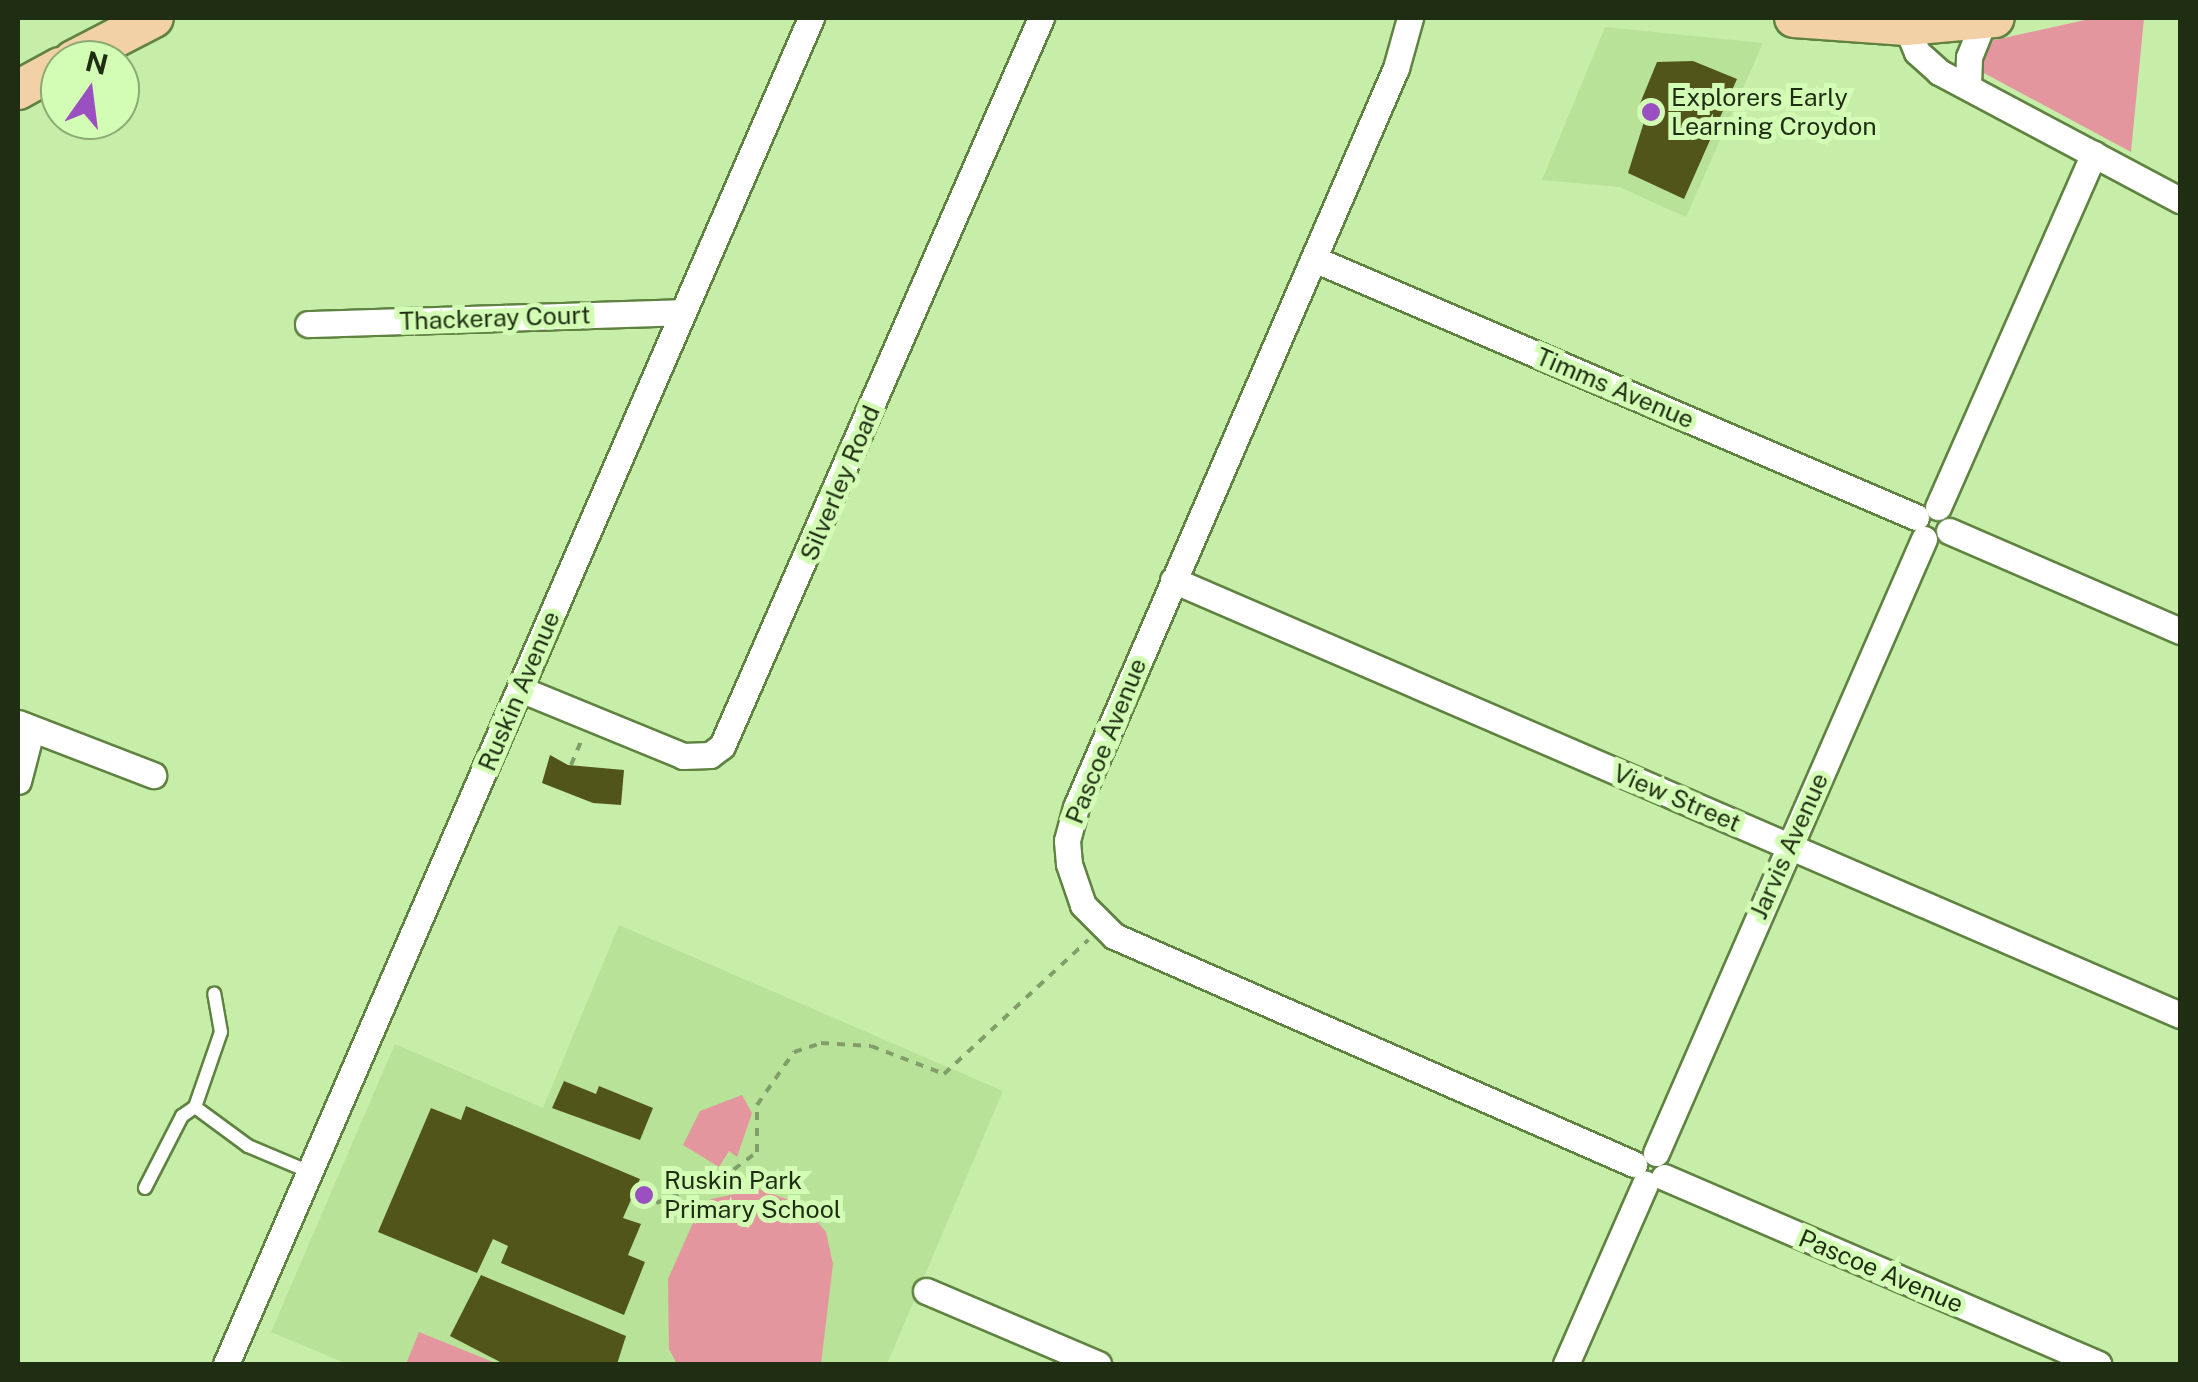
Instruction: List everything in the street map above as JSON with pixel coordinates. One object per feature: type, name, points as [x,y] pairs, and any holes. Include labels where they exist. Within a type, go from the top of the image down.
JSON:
[{"type":"main road","points":[[1794,18],[1906,26],[1989,19]]},
{"type":"main road","points":[[108,40],[143,20]]},
{"type":"main road","points":[[18,90],[40,78]]},
{"type":"street","name":"Ruskin Avenue","points":[[226,1364],[811,18]]},
{"type":"street","name":"Silverley Road","points":[[520,690],[684,756],[710,755],[722,746],[1042,18]]},
{"type":"street","name":"Pascoe Avenue","points":[[1410,18],[1396,68],[1173,580],[1066,842],[1074,886],[1102,927],[2098,1364]]},
{"type":"street","points":[[1968,86],[1969,57],[1989,19]]},
{"type":"street","points":[[1906,26],[1917,52],[1968,86],[2180,200]]},
{"type":"street","name":"Jarvis Avenue","points":[[1566,1364],[2094,154]]},
{"type":"street","name":"Timms Avenue","points":[[1314,259],[2180,631]]},
{"type":"street","name":"Thackeray Court","points":[[308,324],[683,312]]},
{"type":"street","name":"View Street","points":[[1173,580],[2180,1015]]},
{"type":"street","points":[[18,781],[24,727],[59,735],[154,775]]},
{"type":"street","points":[[926,1291],[1070,1359],[1098,1364]]},
{"type":"lane","points":[[144,1188],[182,1116],[195,1107],[221,1032],[214,994]]},
{"type":"lane","points":[[195,1107],[248,1146],[310,1172]]},
{"type":"path","points":[[572,766],[583,737]]},
{"type":"path","points":[[656,1203],[721,1178],[757,1152],[758,1105],[794,1052],[821,1043],[871,1046],[944,1074],[1102,927]]},
{"type":"shaded area","points":[[2094,18],[2144,18],[2131,152],[1982,72],[1979,56],[1990,41]]},
{"type":"shaded area","name":"Explorers Early Learning Croydon","points":[[1605,27],[1763,43],[1686,217],[1619,187],[1542,180]]},
{"type":"shaded area","name":"Ruskin Park Primary School","points":[[619,925],[1003,1091],[887,1364],[347,1364],[271,1332],[395,1044],[543,1108]]},
{"type":"shaded area","points":[[742,1095],[752,1113],[737,1157],[729,1151],[719,1167],[683,1145],[700,1111]]},
{"type":"shaded area","points":[[760,1189],[804,1206],[826,1232],[833,1264],[821,1364],[677,1364],[669,1349],[668,1279],[697,1214],[711,1199]]},
{"type":"shaded area","points":[[419,1332],[498,1364],[406,1364]]},
{"type":"building","points":[[1693,61],[1737,79],[1684,199],[1628,173],[1648,109],[1639,106],[1657,62]]},
{"type":"building","points":[[550,755],[568,765],[624,770],[621,805],[593,803],[542,783]]},
{"type":"building","points":[[564,1081],[596,1094],[599,1086],[653,1108],[640,1140],[552,1108]]},
{"type":"building","points":[[466,1106],[640,1179],[623,1218],[641,1224],[628,1255],[645,1262],[624,1315],[501,1263],[508,1246],[493,1239],[477,1273],[378,1232],[431,1108],[461,1120]]},
{"type":"building","points":[[481,1275],[626,1336],[617,1364],[504,1364],[450,1336]]},
{"type":"place","name":"Explorers Early Learning Croydon","points":[[1651,112]]},
{"type":"place","name":"Ruskin Park Primary School","points":[[644,1195]]}]
